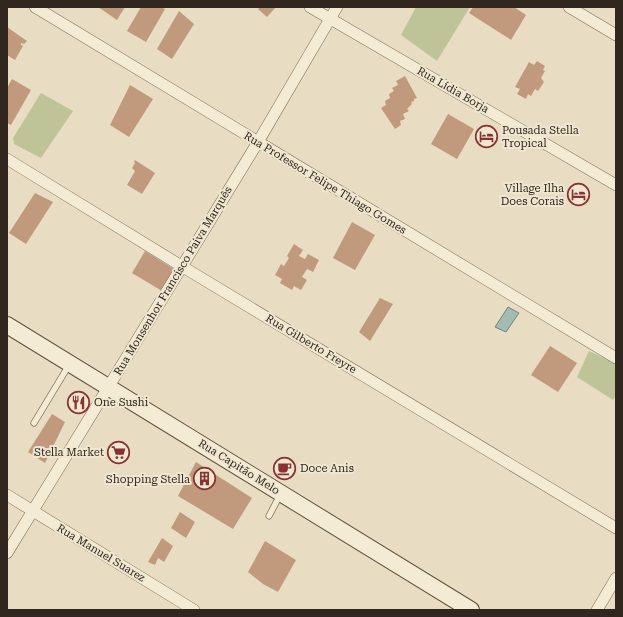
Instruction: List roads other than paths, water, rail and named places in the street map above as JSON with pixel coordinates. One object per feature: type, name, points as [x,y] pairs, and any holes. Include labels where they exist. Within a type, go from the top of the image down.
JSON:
[{"type":"main road","name":"Rua Capitão Melo","points":[[7,325],[471,610]]},
{"type":"street","name":"Rua Professor Felipe Thiago Gomes","points":[[35,7],[616,358]]},
{"type":"street","name":"Rua Lídia Borja","points":[[310,7],[616,185]]},
{"type":"street","name":"Rua Monsenhor Francisco Paiva Marquês","points":[[7,553],[183,267],[337,7]]},
{"type":"street","points":[[569,7],[616,35]]},
{"type":"street","name":"Rua Gilberto Freyre","points":[[7,158],[183,267],[616,528]]},
{"type":"street","name":"Rua Manuel Suarez","points":[[7,495],[194,610]]},
{"type":"street","points":[[597,610],[616,578]]},
{"type":"lane","points":[[34,423],[70,364]]},
{"type":"lane","points":[[269,516],[282,493]]},
{"type":"water","points":[[508,307],[519,313],[506,332],[495,327]]},
{"type":"place","name":"Pousada Stella Tropical","points":[[486,136]]},
{"type":"place","name":"Village Ilha Does Corais","points":[[579,194]]},
{"type":"place","name":"One Sushi","points":[[79,402]]},
{"type":"place","name":"Stella Market","points":[[119,452]]},
{"type":"place","name":"Doce Anis","points":[[285,468]]},
{"type":"place","name":"Shopping Stella","points":[[205,479]]}]
